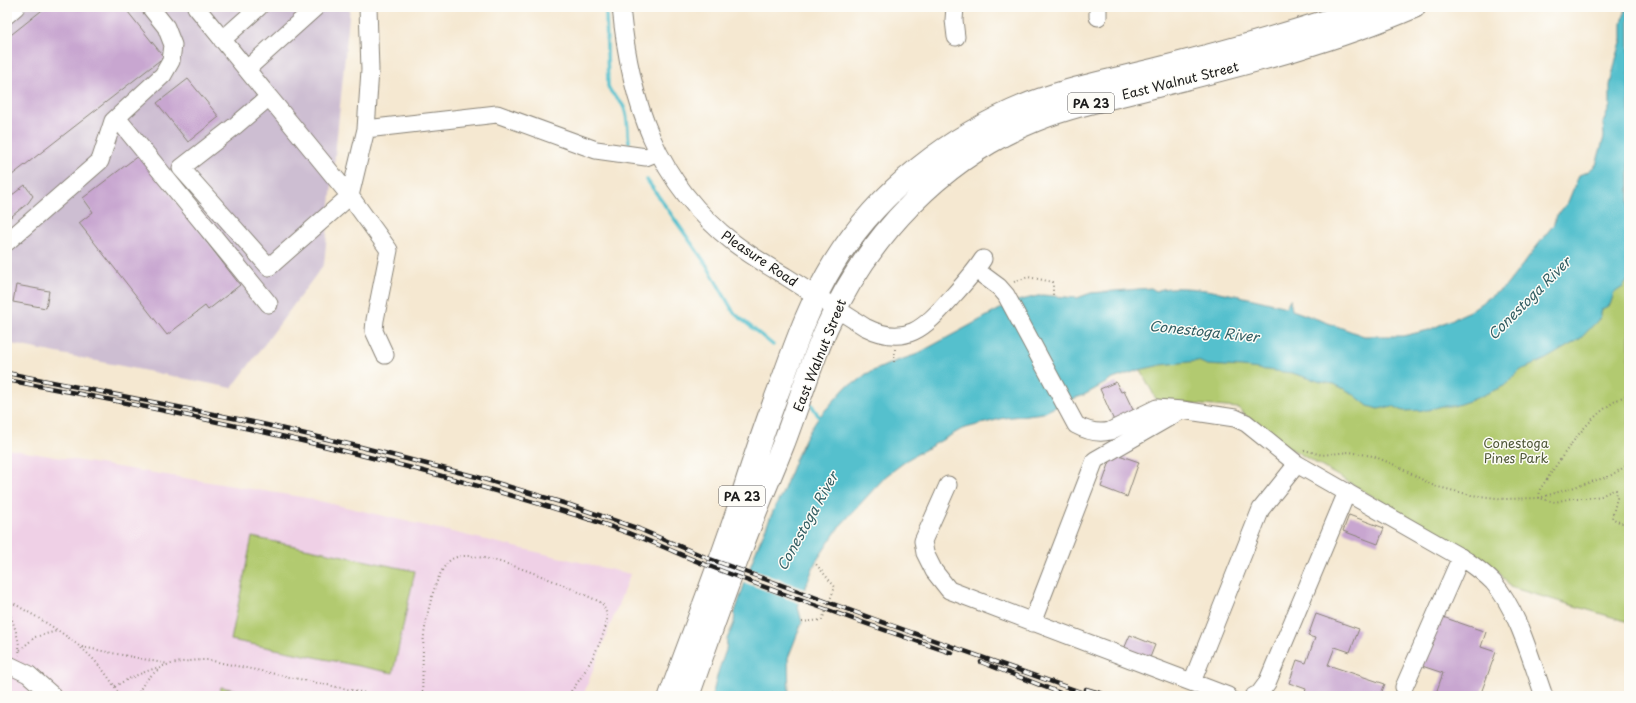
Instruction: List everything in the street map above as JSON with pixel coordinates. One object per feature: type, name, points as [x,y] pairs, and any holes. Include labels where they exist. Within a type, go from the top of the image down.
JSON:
[{"type":"main road","name":"East Walnut Street","points":[[670,696],[722,557],[759,443],[799,335],[816,296],[834,263],[871,213],[888,195],[912,173],[943,150],[997,119],[1051,96],[1270,40],[1368,7]]},
{"type":"main road","name":"East Walnut Street","points":[[688,696],[740,552],[836,308],[855,274],[866,258],[905,211],[952,168],[970,155],[1003,135],[1038,119],[1281,54],[1346,33],[1414,7]]},
{"type":"street","points":[[7,15],[16,7]]},
{"type":"street","points":[[7,242],[100,161],[113,122],[163,76],[171,61],[173,45],[166,27],[150,7]]},
{"type":"street","points":[[196,7],[350,196],[389,250],[374,331],[385,355]]},
{"type":"street","points":[[222,40],[259,7]]},
{"type":"street","points":[[247,69],[316,7]]},
{"type":"street","points":[[269,97],[235,126],[181,168],[269,267],[350,196],[366,129],[370,70],[368,7]]},
{"type":"street","name":"Pleasure Road","points":[[621,7],[628,63],[633,84],[646,125],[658,152],[673,179],[685,195],[717,228],[755,258],[865,327],[880,333],[896,335],[919,329],[933,318],[980,265],[999,287]]},
{"type":"street","points":[[955,7],[954,20],[956,37]]},
{"type":"street","points":[[366,129],[497,114],[596,150],[646,157],[658,152]]},
{"type":"street","points":[[117,118],[269,304]]},
{"type":"street","points":[[999,287],[1010,303],[1076,425],[1083,429],[1098,433],[1110,431],[1157,408],[1225,416],[1240,421],[1300,456],[1347,492],[1461,557],[1488,578],[1511,609],[1544,696]]},
{"type":"street","points":[[1032,623],[1095,460],[1182,410]]},
{"type":"street","points":[[1192,682],[1261,509],[1300,456]]},
{"type":"street","points":[[948,485],[923,541],[925,553],[934,571],[949,590],[1032,623],[1228,696]]},
{"type":"street","points":[[1254,696],[1260,694],[1267,683],[1347,492]]},
{"type":"street","points":[[1404,687],[1461,557]]},
{"type":"street","points":[[12,666],[28,674],[53,696]]},
{"type":"path","points":[[999,287],[1028,277],[1053,282],[1053,296]]},
{"type":"path","points":[[1539,498],[1542,485],[1580,433],[1601,411],[1629,394]]},
{"type":"path","points":[[1300,456],[1308,452],[1322,455],[1349,452],[1372,456],[1395,465],[1434,486],[1471,495],[1505,498],[1539,498],[1555,502],[1572,498],[1601,496],[1616,490],[1612,518],[1621,522],[1629,523]]},
{"type":"path","points":[[1539,498],[1610,476],[1629,464]]},
{"type":"path","points":[[422,696],[424,634],[436,581],[442,570],[452,559],[466,556],[507,564],[531,572],[602,603],[606,610],[605,627],[586,670],[567,696]]},
{"type":"path","points":[[802,622],[822,620],[835,587],[814,563]]},
{"type":"path","points":[[7,602],[13,603],[58,630],[81,647],[101,667],[115,686],[120,696]]},
{"type":"path","points":[[7,609],[14,626],[20,650]]},
{"type":"path","points":[[12,666],[20,650],[35,637],[58,630]]},
{"type":"path","points":[[81,647],[146,658],[169,664]]},
{"type":"path","points":[[115,686],[151,669],[189,660],[208,660],[380,696]]},
{"type":"path","points":[[138,696],[139,691],[151,675],[163,666]]},
{"type":"path","points":[[826,696],[835,692],[848,696]]},
{"type":"shaded area","points":[[7,7],[350,7],[324,264],[232,388],[7,343]]},
{"type":"shaded area","points":[[7,449],[307,498],[630,574],[583,696],[7,696]]},
{"type":"green space","name":"Conestoga Pines Park","points":[[1629,146],[1629,622],[1510,587],[1496,568],[1264,433],[1238,408],[1157,401],[1121,333],[1486,341]]},
{"type":"green space","points":[[252,537],[415,571],[393,673],[231,640]]},
{"type":"green space","points":[[221,687],[264,696],[219,696]]},
{"type":"water","name":"Conestoga River","points":[[1626,7],[1629,7],[1629,279],[1623,287],[1614,293],[1610,305],[1602,309],[1600,318],[1580,339],[1544,360],[1521,370],[1504,386],[1454,406],[1442,406],[1428,410],[1403,411],[1393,406],[1378,409],[1368,406],[1352,393],[1334,384],[1321,382],[1292,373],[1242,367],[1207,365],[1198,361],[1161,365],[1139,370],[1113,379],[1084,395],[1067,401],[1043,413],[1004,418],[962,429],[910,458],[886,476],[839,527],[815,563],[798,607],[802,622],[788,658],[789,696],[712,696],[726,650],[727,639],[734,623],[735,612],[755,553],[782,494],[796,458],[807,435],[819,417],[847,386],[857,382],[866,374],[915,355],[1013,302],[1042,295],[1077,298],[1091,293],[1151,288],[1156,291],[1168,288],[1183,288],[1220,292],[1286,307],[1290,299],[1292,310],[1364,336],[1403,336],[1429,330],[1468,312],[1506,286],[1554,224],[1555,218],[1568,202],[1579,175],[1587,172],[1596,165],[1604,137],[1603,123],[1610,106],[1610,85],[1622,40],[1622,24]]},
{"type":"pier","points":[[748,568],[807,590],[802,604],[743,582]]},
{"type":"building","points":[[46,7],[124,7],[164,57],[7,179],[7,38]]},
{"type":"building","points":[[188,79],[219,117],[188,142],[157,103]]},
{"type":"building","points":[[139,155],[240,285],[208,310],[205,306],[167,335],[79,223],[93,212],[83,198]]},
{"type":"building","points":[[25,185],[33,196],[28,203],[7,220],[7,199]]},
{"type":"building","points":[[16,285],[49,291],[46,308],[13,302]]},
{"type":"building","points":[[1116,382],[1121,392],[1124,391],[1135,414],[1115,423],[1100,389]]},
{"type":"building","points":[[1113,453],[1139,462],[1127,497],[1101,487]]},
{"type":"building","points":[[1349,515],[1384,528],[1378,544],[1343,531]]},
{"type":"building","points":[[1316,614],[1359,629],[1350,652],[1335,647],[1328,665],[1385,684],[1380,696],[1304,696],[1306,689],[1289,683],[1297,660],[1306,663],[1315,638],[1308,636]]},
{"type":"building","points":[[1437,615],[1486,632],[1481,647],[1496,652],[1481,693],[1490,696],[1435,696],[1443,673],[1419,665]]},
{"type":"building","points":[[1130,635],[1155,645],[1149,660],[1124,649]]},
{"type":"waterway","points":[[604,7],[606,11],[608,86],[611,92],[622,104],[626,113],[629,142]]},
{"type":"waterway","points":[[647,180],[706,264],[734,313],[773,345]]},
{"type":"waterway","points":[[809,401],[821,420]]},
{"type":"railway","points":[[7,373],[258,423],[357,446],[477,477],[570,505],[639,529],[710,559],[882,622],[1092,696]]},
{"type":"railway","points":[[7,380],[218,422],[358,454],[497,491],[610,526],[770,589],[952,653]]},
{"type":"railway","points":[[981,662],[1068,696]]},
{"type":"railway","points":[[1086,689],[1109,696]]}]
